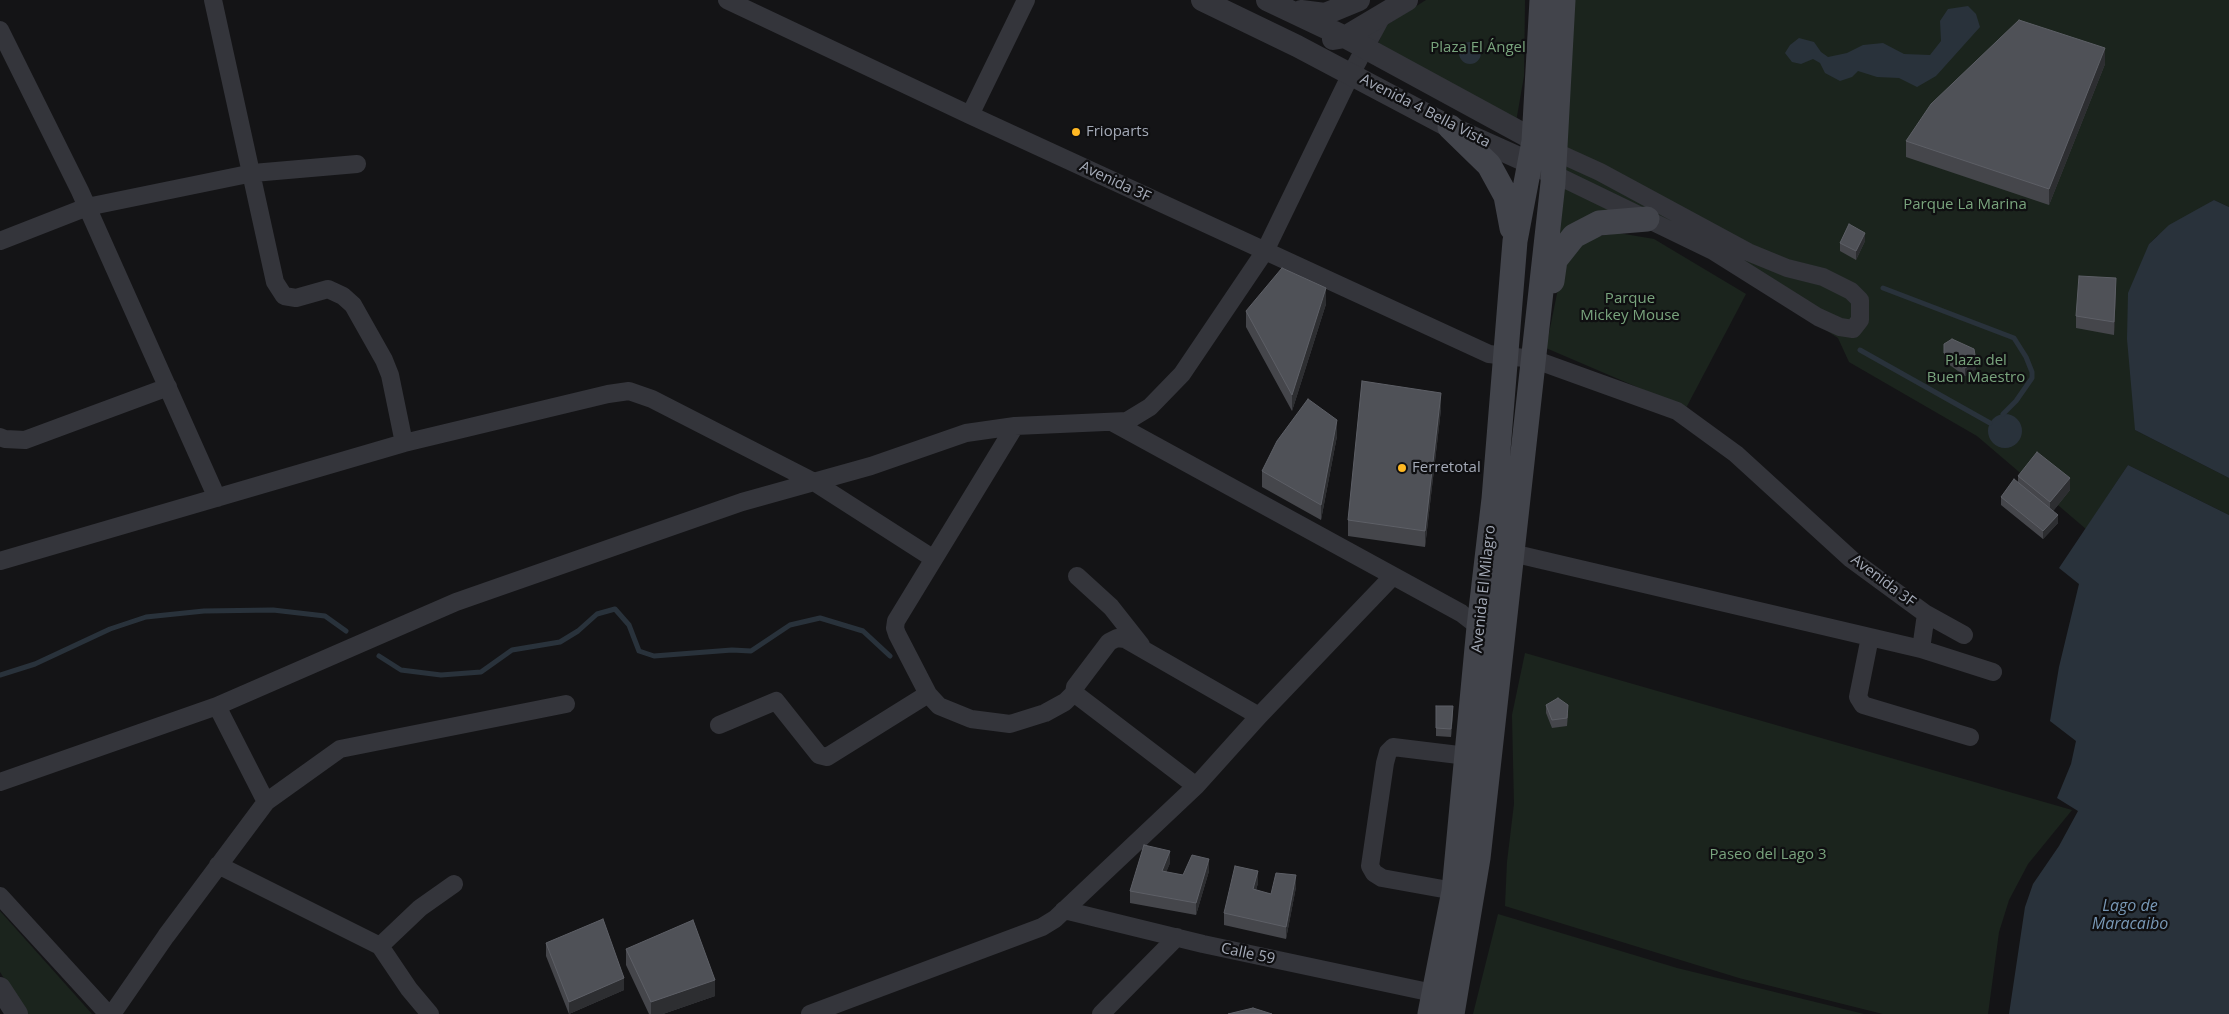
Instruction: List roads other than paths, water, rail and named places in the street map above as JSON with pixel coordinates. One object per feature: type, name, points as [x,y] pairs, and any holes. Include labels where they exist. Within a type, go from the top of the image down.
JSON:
[{"type":"main road","points":[[1542,0],[1544,157]]},
{"type":"main road","points":[[1544,157],[1562,0]]},
{"type":"main road","points":[[1450,127],[1489,165],[1506,196],[1515,241]]},
{"type":"main road","name":"Avenida El Milagro","points":[[1431,1004],[1454,891],[1479,627],[1494,499],[1515,241],[1544,157]]},
{"type":"main road","name":"Avenida El Milagro","points":[[1452,1014],[1478,858],[1533,359],[1544,157]]},
{"type":"main road","points":[[1536,327],[1546,314],[1555,260],[1574,236],[1599,223],[1646,219]]},
{"type":"street","points":[[213,0],[253,173],[275,282],[284,296],[296,298],[328,290],[343,296],[353,305],[384,360],[390,375],[404,443]]},
{"type":"street","name":"Avenida 3F","points":[[727,0],[970,115],[1490,354],[1533,359],[1677,412],[1736,454],[1851,558],[1926,614],[1921,649]]},
{"type":"street","points":[[970,115],[1026,0]]},
{"type":"street","name":"Avenida 4 Bella Vista","points":[[1202,0],[1298,46],[1450,127],[1544,157]]},
{"type":"street","name":"Avenida 4 Bella Vista","points":[[1267,0],[1365,48],[1544,157]]},
{"type":"street","name":"Avenida 4 Bella Vista","points":[[1290,10],[1326,14],[1359,0]]},
{"type":"street","points":[[1298,46],[1345,37],[1408,0]]},
{"type":"street","points":[[0,782],[217,706],[456,602],[742,502],[871,466],[966,433],[1015,426],[1126,421],[1150,407],[1182,374],[1265,251],[1351,74],[1382,16]]},
{"type":"street","points":[[0,30],[87,207],[217,498]]},
{"type":"street","points":[[1544,157],[1600,172],[1748,252],[1787,268],[1823,277],[1851,292],[1860,300],[1860,320],[1853,329],[1840,327],[1818,317],[1713,252],[1646,219],[1544,157]]},
{"type":"street","points":[[0,241],[87,207],[253,173],[357,164]]},
{"type":"street","points":[[0,437],[25,440],[168,387]]},
{"type":"street","points":[[0,561],[404,443],[608,394],[629,391],[652,400],[814,482],[934,559]]},
{"type":"street","points":[[1111,422],[1461,613],[1479,627]]},
{"type":"street","points":[[1015,426],[896,621],[895,628],[928,694],[939,706],[971,719],[1010,724],[1045,713],[1065,702],[1074,693],[1074,687],[1109,642],[1116,638],[1125,639],[1260,716]]},
{"type":"street","points":[[1512,553],[1921,649],[1993,672]]},
{"type":"street","points":[[1077,576],[1111,607],[1144,650]]},
{"type":"street","points":[[810,1014],[1042,927],[1064,910],[1196,786],[1393,576]]},
{"type":"street","points":[[1926,614],[1964,635]]},
{"type":"street","points":[[1870,638],[1858,697],[1863,705],[1970,736]]},
{"type":"street","points":[[1074,693],[1196,786]]},
{"type":"street","points":[[719,725],[776,701],[819,755],[823,757],[828,756],[928,694]]},
{"type":"street","points":[[0,896],[110,1014],[266,802],[340,749],[566,704]]},
{"type":"street","points":[[217,706],[266,802]]},
{"type":"street","points":[[1454,891],[1382,878],[1374,873],[1370,866],[1388,752],[1393,747],[1467,756]]},
{"type":"street","points":[[218,865],[380,946],[409,989],[430,1014]]},
{"type":"street","points":[[380,946],[420,908],[454,884]]},
{"type":"street","name":"Calle 59","points":[[1064,910],[1177,937],[1431,1004]]},
{"type":"street","points":[[1101,1014],[1177,937]]},
{"type":"street","points":[[0,988],[17,1014]]},
{"type":"water","points":[[1968,6],[1976,14],[1980,27],[1936,76],[1917,87],[1899,78],[1877,77],[1858,71],[1852,77],[1840,81],[1825,73],[1820,63],[1813,59],[1801,64],[1792,62],[1785,53],[1790,45],[1799,38],[1814,42],[1821,52],[1828,57],[1847,53],[1863,45],[1883,43],[1904,54],[1930,55],[1941,41],[1940,21],[1948,9]]},
{"type":"water","points":[[1470,42],[1478,45],[1481,53],[1478,61],[1470,64],[1462,61],[1459,53],[1462,45]]},
{"type":"water","points":[[2214,200],[2229,207],[2229,478],[2135,430],[2127,339],[2128,293],[2149,244],[2169,225]]},
{"type":"water","points":[[2005,414],[2012,415],[2017,419],[2021,424],[2021,438],[2017,443],[2012,447],[2005,448],[1998,447],[1993,443],[1989,438],[1988,431],[1989,424],[1993,419],[1998,415]]},
{"type":"water","name":"Lago de Maracaibo","points":[[2128,465],[2229,515],[2229,1014],[2009,1014],[2025,907],[2033,884],[2059,846],[2078,811],[2057,798],[2071,764],[2076,741],[2050,721],[2059,667],[2079,584],[2059,568]]},
{"type":"waterway","points":[[1883,288],[2014,338],[2026,357],[2032,372],[2032,378],[2016,401],[2003,414]]},
{"type":"waterway","points":[[1860,350],[1990,423]]},
{"type":"waterway","points":[[379,656],[401,670],[441,675],[481,672],[512,650],[560,642],[578,631],[597,614],[615,609],[629,625],[639,651],[654,656],[732,650],[751,651],[790,625],[820,618],[863,631],[890,656]]},
{"type":"waterway","points":[[0,675],[35,664],[110,629],[146,617],[204,611],[273,610],[325,616],[346,631]]},
{"type":"place","name":"Frioparts","points":[[1076,132]]},
{"type":"place","name":"Ferretotal","points":[[1402,468]]},
{"type":"park label","name":"Plaza El Ángel","points":[[1478,48]]},
{"type":"park label","name":"Parque La Marina","points":[[1965,205]]},
{"type":"park label","name":"Parque Mickey Mouse","points":[[1630,308]]},
{"type":"park label","name":"Plaza del Buen Maestro","points":[[1976,370]]},
{"type":"park label","name":"Paseo del Lago 3","points":[[1768,855]]}]
